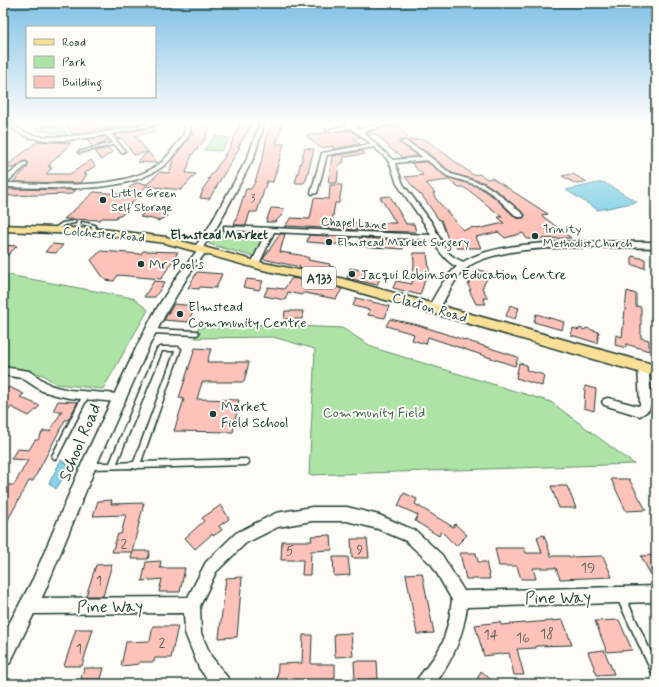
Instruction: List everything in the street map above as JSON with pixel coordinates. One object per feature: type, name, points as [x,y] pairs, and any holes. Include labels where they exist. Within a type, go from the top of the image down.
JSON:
[{"type":"main road","name":"Colchester Road","points":[[3,228],[95,232],[140,236],[201,248]]},
{"type":"main road","name":"Clacton Road","points":[[201,248],[255,264],[335,281],[650,369]]},
{"type":"street","points":[[3,185],[103,184],[137,178],[162,165],[171,154]]},
{"type":"street","points":[[201,248],[227,204],[252,154]]},
{"type":"street","points":[[314,193],[322,156],[324,154]]},
{"type":"street","points":[[384,154],[392,162],[400,184],[424,218],[446,256],[465,266]]},
{"type":"street","points":[[422,154],[449,175],[482,185],[497,195],[520,215]]},
{"type":"street","points":[[392,162],[428,158]]},
{"type":"street","points":[[3,182],[25,164]]},
{"type":"street","name":"Chapel Lane","points":[[227,228],[436,238]]},
{"type":"street","points":[[255,264],[266,245],[271,230]]},
{"type":"street","points":[[434,308],[451,278],[471,262],[486,255],[528,248],[656,245]]},
{"type":"street","name":"School Road","points":[[3,656],[42,578],[118,398],[151,331],[183,275],[201,248]]},
{"type":"street","points":[[608,402],[640,411],[645,407],[650,369]]},
{"type":"street","points":[[4,372],[25,374],[46,388],[69,394],[118,398]]},
{"type":"street","points":[[222,684],[206,662],[193,633],[192,605],[211,567],[241,538],[276,520],[312,514],[347,514],[379,522],[411,536],[437,560],[460,599],[457,620],[450,644],[441,662],[424,684]]},
{"type":"street","name":"Pine Way","points":[[460,599],[656,594]]},
{"type":"street","name":"Pine Way","points":[[28,606],[192,605]]},
{"type":"lane","points":[[54,230],[63,224],[74,222]]},
{"type":"lane","points":[[83,223],[94,226],[95,232]]},
{"type":"lane","points":[[151,331],[197,333]]},
{"type":"lane","points":[[112,466],[160,349],[178,349],[136,466]]},
{"type":"lane","points":[[55,456],[86,395]]},
{"type":"lane","points":[[88,466],[136,466],[246,462]]},
{"type":"lane","points":[[621,595],[656,672]]},
{"type":"green space","points":[[218,229],[263,231],[264,235],[257,255],[251,256],[209,244],[211,235]]},
{"type":"green space","points":[[3,274],[133,298],[148,310],[103,389],[56,384],[43,375],[21,369],[3,367]]},
{"type":"green space","name":"Community Field","points":[[224,323],[342,328],[374,348],[551,402],[634,464],[309,475],[315,349],[273,337],[195,338],[198,328]]},
{"type":"water","points":[[603,182],[637,202],[598,210],[566,190]]},
{"type":"water","points":[[61,460],[68,465],[67,472],[56,489],[49,483]]},
{"type":"building","points":[[22,154],[60,154],[48,166],[51,166],[49,168],[52,168],[46,174],[70,174],[91,160],[95,166],[83,174],[87,174],[81,183],[13,182],[27,168],[28,162],[24,161],[15,168],[4,168]]},
{"type":"building","points":[[97,154],[109,154],[101,160]]},
{"type":"building","points":[[146,154],[150,154],[157,163],[137,162]]},
{"type":"building","points":[[192,154],[186,173],[196,174],[181,190],[146,186],[122,215],[118,215],[116,218],[102,218],[100,220],[64,219],[94,192],[122,194],[135,183],[147,184],[160,172],[169,173],[175,155]]},
{"type":"building","points":[[236,154],[209,199],[200,198],[202,190],[210,179],[208,179],[226,155],[224,155]]},
{"type":"building","points":[[264,154],[281,154],[273,182],[267,181],[257,212],[250,212],[246,225],[234,225],[246,189],[251,189],[255,182]]},
{"type":"building","points":[[303,154],[313,154],[306,180],[304,183],[295,183]]},
{"type":"building","points":[[344,154],[365,154],[344,157],[343,163],[339,164],[337,183],[328,183],[332,156]]},
{"type":"building","points":[[399,154],[416,154],[419,156],[403,158]]},
{"type":"building","points":[[429,154],[445,154],[473,175],[479,174],[487,179],[492,178],[548,214],[541,215],[571,238],[527,239],[523,233],[505,238],[498,232],[476,237],[481,248],[457,248],[452,239],[448,239],[441,220],[439,220],[421,194],[420,195],[405,177],[423,175],[411,163],[427,162],[447,177],[479,187],[494,197],[516,218],[523,218],[525,215],[500,193],[485,183],[452,173]],"holes":[[[449,180],[459,187],[463,187],[502,217],[498,217],[504,223],[477,229],[475,227],[463,230],[436,199],[433,193],[435,193],[426,183]]]},
{"type":"building","points":[[573,174],[587,182],[576,184],[562,176]]},
{"type":"building","points":[[330,185],[342,185],[339,203],[335,203],[332,222],[360,223],[356,230],[284,227],[291,218],[310,219],[314,198],[329,199]]},
{"type":"building","points":[[6,189],[76,190],[72,194],[3,196],[3,192]]},
{"type":"building","points":[[390,196],[406,224],[414,224],[416,232],[363,231],[365,225],[396,223],[380,197]]},
{"type":"building","points":[[271,208],[284,209],[282,215],[275,222],[266,222]]},
{"type":"building","points":[[147,210],[153,210],[167,216],[158,221],[140,217]]},
{"type":"building","points":[[280,234],[285,234],[280,252],[300,255],[309,258],[308,260],[330,264],[329,266],[334,267],[330,274],[263,259]]},
{"type":"building","points":[[309,235],[352,237],[347,245],[307,242]]},
{"type":"building","points":[[360,238],[403,240],[403,249],[357,246]]},
{"type":"building","points":[[52,244],[63,245],[56,253],[45,252]]},
{"type":"building","points":[[3,245],[17,246],[3,260]]},
{"type":"building","points":[[101,251],[141,254],[143,251],[178,252],[161,279],[118,275],[114,281],[105,280],[91,260]]},
{"type":"building","points":[[413,253],[427,253],[430,277],[426,277],[420,295],[393,288],[396,281],[412,284],[414,263]]},
{"type":"building","points":[[632,256],[645,259],[645,268],[632,265]]},
{"type":"building","points":[[350,268],[371,272],[370,274],[381,276],[377,285],[347,278]]},
{"type":"building","points":[[476,269],[490,273],[482,288],[488,298],[483,298],[486,304],[476,304],[469,290],[471,290],[468,285]]},
{"type":"building","points":[[197,272],[222,274],[216,288],[188,288]]},
{"type":"building","points":[[292,278],[342,289],[336,299],[305,293],[301,295],[288,292],[285,300],[264,296],[268,287],[284,289]]},
{"type":"building","points":[[247,279],[263,281],[259,290],[243,287]]},
{"type":"building","points":[[154,281],[165,282],[155,297],[144,297]]},
{"type":"building","points":[[627,291],[636,294],[636,306],[641,307],[641,338],[649,340],[649,351],[626,344],[626,348],[615,345],[616,335],[622,337]]},
{"type":"building","points":[[356,298],[389,306],[385,318],[368,315],[370,310],[353,306]]},
{"type":"building","name":"Elmstead Community Centre","points":[[174,304],[196,306],[188,322],[164,320]]},
{"type":"building","points":[[510,305],[519,308],[515,319],[506,316]]},
{"type":"building","points":[[285,311],[303,311],[302,319],[284,319]]},
{"type":"building","points":[[536,314],[564,322],[562,330],[534,322]]},
{"type":"building","points":[[390,319],[418,325],[518,357],[515,366],[428,337],[426,344],[412,340],[414,334],[386,326]]},
{"type":"building","points":[[573,328],[585,330],[586,328],[599,332],[597,343],[571,335]]},
{"type":"building","points":[[195,348],[211,349],[207,362],[249,362],[244,382],[202,382],[197,399],[239,400],[233,432],[174,431],[184,399],[179,398]]},
{"type":"building","points":[[519,363],[527,365],[526,370],[544,375],[542,386],[516,378]]},
{"type":"building","points":[[585,386],[596,389],[594,411],[584,408]]},
{"type":"building","points":[[9,387],[24,394],[20,397],[40,406],[29,416],[11,407],[3,419],[3,392]]},
{"type":"building","points":[[58,401],[78,402],[68,420],[65,420],[33,481],[29,481],[3,529],[3,495],[8,485],[14,485],[28,460],[11,459],[17,449],[29,450],[35,440],[38,440],[43,431],[50,431],[62,411],[53,411]]},
{"type":"building","points":[[611,479],[629,479],[646,510],[626,511]]},
{"type":"building","points":[[551,486],[567,486],[576,508],[559,508]]},
{"type":"building","points":[[404,493],[417,499],[415,504],[453,527],[455,524],[467,535],[456,546],[441,531],[439,536],[415,521],[418,515],[398,506]]},
{"type":"building","points":[[112,500],[111,504],[144,503],[132,552],[112,552],[118,534],[121,534],[126,515],[93,516],[98,501]]},
{"type":"building","points":[[221,505],[229,519],[219,526],[222,530],[213,536],[212,534],[195,549],[185,538],[204,521],[202,518]]},
{"type":"building","points":[[331,535],[332,550],[311,551],[310,575],[302,575],[303,560],[281,560],[282,541],[312,541],[311,536]]},
{"type":"building","points":[[544,535],[551,556],[603,556],[612,577],[560,579],[556,568],[533,568],[536,579],[521,579],[517,566],[499,566],[495,548],[524,548],[526,553],[542,553],[537,537]]},
{"type":"building","points":[[351,539],[367,539],[369,558],[352,558]]},
{"type":"building","points":[[133,551],[150,551],[148,559],[131,559]]},
{"type":"building","points":[[460,553],[476,553],[478,562],[486,562],[490,579],[466,579]]},
{"type":"building","points":[[656,555],[656,585],[641,556]]},
{"type":"building","points":[[333,557],[348,557],[350,575],[334,576]]},
{"type":"building","points":[[161,561],[160,568],[185,568],[180,592],[159,592],[162,579],[142,581],[146,562]]},
{"type":"building","points":[[112,564],[103,596],[86,596],[96,565]]},
{"type":"building","points":[[422,573],[434,633],[417,634],[406,574]]},
{"type":"building","points":[[242,577],[237,637],[219,638],[226,578]]},
{"type":"building","points":[[563,620],[572,645],[536,646],[536,648],[517,649],[524,675],[514,675],[509,653],[484,656],[475,625],[500,622],[501,625]]},
{"type":"building","points":[[619,620],[632,650],[607,652],[595,621]]},
{"type":"building","points":[[153,626],[178,626],[171,658],[155,658],[154,662],[139,662],[139,664],[121,666],[126,642],[150,641]]},
{"type":"building","points":[[76,629],[93,629],[82,666],[64,666]]},
{"type":"building","points":[[351,633],[353,656],[335,657],[334,634]]},
{"type":"building","points":[[303,635],[312,635],[311,664],[335,664],[335,684],[277,684],[278,664],[302,663]]},
{"type":"building","points":[[604,650],[614,674],[597,675],[588,652]]},
{"type":"building","points":[[354,661],[377,661],[378,679],[355,680]]},
{"type":"building","points":[[84,668],[104,668],[101,679],[81,679]]},
{"type":"building","points":[[481,671],[496,684],[475,684]]},
{"type":"place","name":"Little Green Self Storage","points":[[103,200]]},
{"type":"place","name":"Trinity Methodist Church","points":[[535,236]]},
{"type":"place","name":"Elmstead Market Surgery","points":[[329,242]]},
{"type":"place","name":"Mr Pool's","points":[[141,264]]},
{"type":"place","name":"Jacqui Robinson Education Centre","points":[[352,274]]},
{"type":"place","name":"Elmstead Community Centre","points":[[180,314]]},
{"type":"place","name":"Market Field School","points":[[213,414]]},
{"type":"district","name":"Elmstead Market","points":[[219,234]]}]
